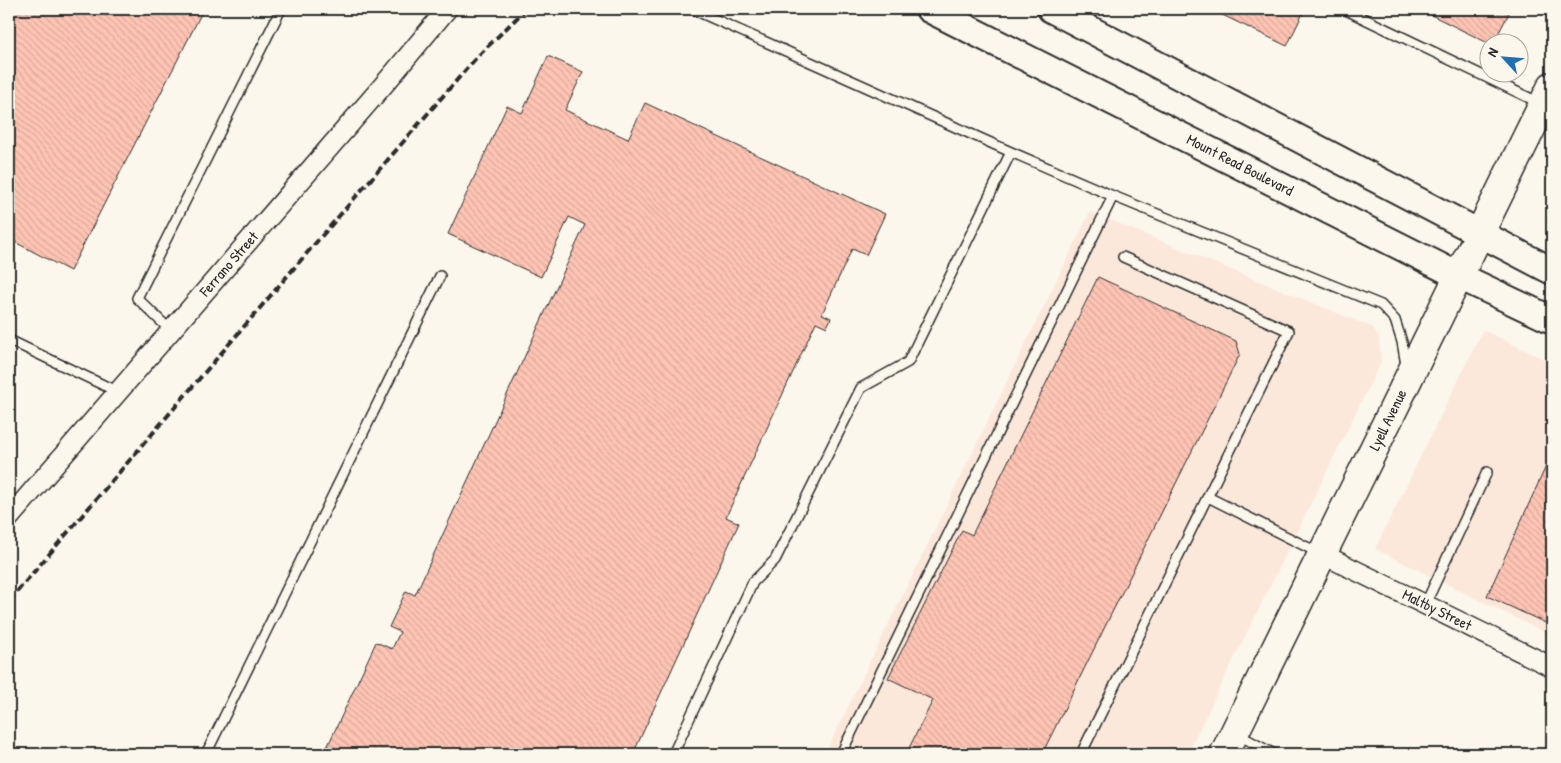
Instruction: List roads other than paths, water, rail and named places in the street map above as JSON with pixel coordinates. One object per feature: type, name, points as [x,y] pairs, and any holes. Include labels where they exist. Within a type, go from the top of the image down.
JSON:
[{"type":"main road","name":"Mount Read Boulevard","points":[[929,9],[1459,276],[1552,320]]},
{"type":"main road","points":[[1051,9],[1552,271]]},
{"type":"main road","name":"Lyell Avenue","points":[[1229,743],[1480,233],[1549,100]]},
{"type":"street","name":"Ferrano Street","points":[[9,518],[447,9]]},
{"type":"street","name":"Maltby Street","points":[[1322,554],[1552,667]]},
{"type":"lane","points":[[171,331],[137,298],[281,9]]},
{"type":"lane","points":[[692,9],[1113,196],[1381,305],[1395,320],[1402,342],[1409,378]]},
{"type":"lane","points":[[1344,9],[1549,100]]},
{"type":"lane","points":[[673,754],[753,582],[775,560],[861,388],[908,362],[1011,152]]},
{"type":"lane","points":[[841,754],[1113,196]]},
{"type":"lane","points":[[1081,754],[1289,331],[1123,257]]},
{"type":"lane","points":[[206,754],[440,276]]},
{"type":"lane","points":[[9,340],[118,392]]},
{"type":"lane","points":[[1425,605],[1488,472]]},
{"type":"lane","points":[[1208,497],[1322,554]]},
{"type":"lane","points":[[1229,743],[1274,754]]},
{"type":"railway","points":[[9,601],[476,58],[526,9]]}]
